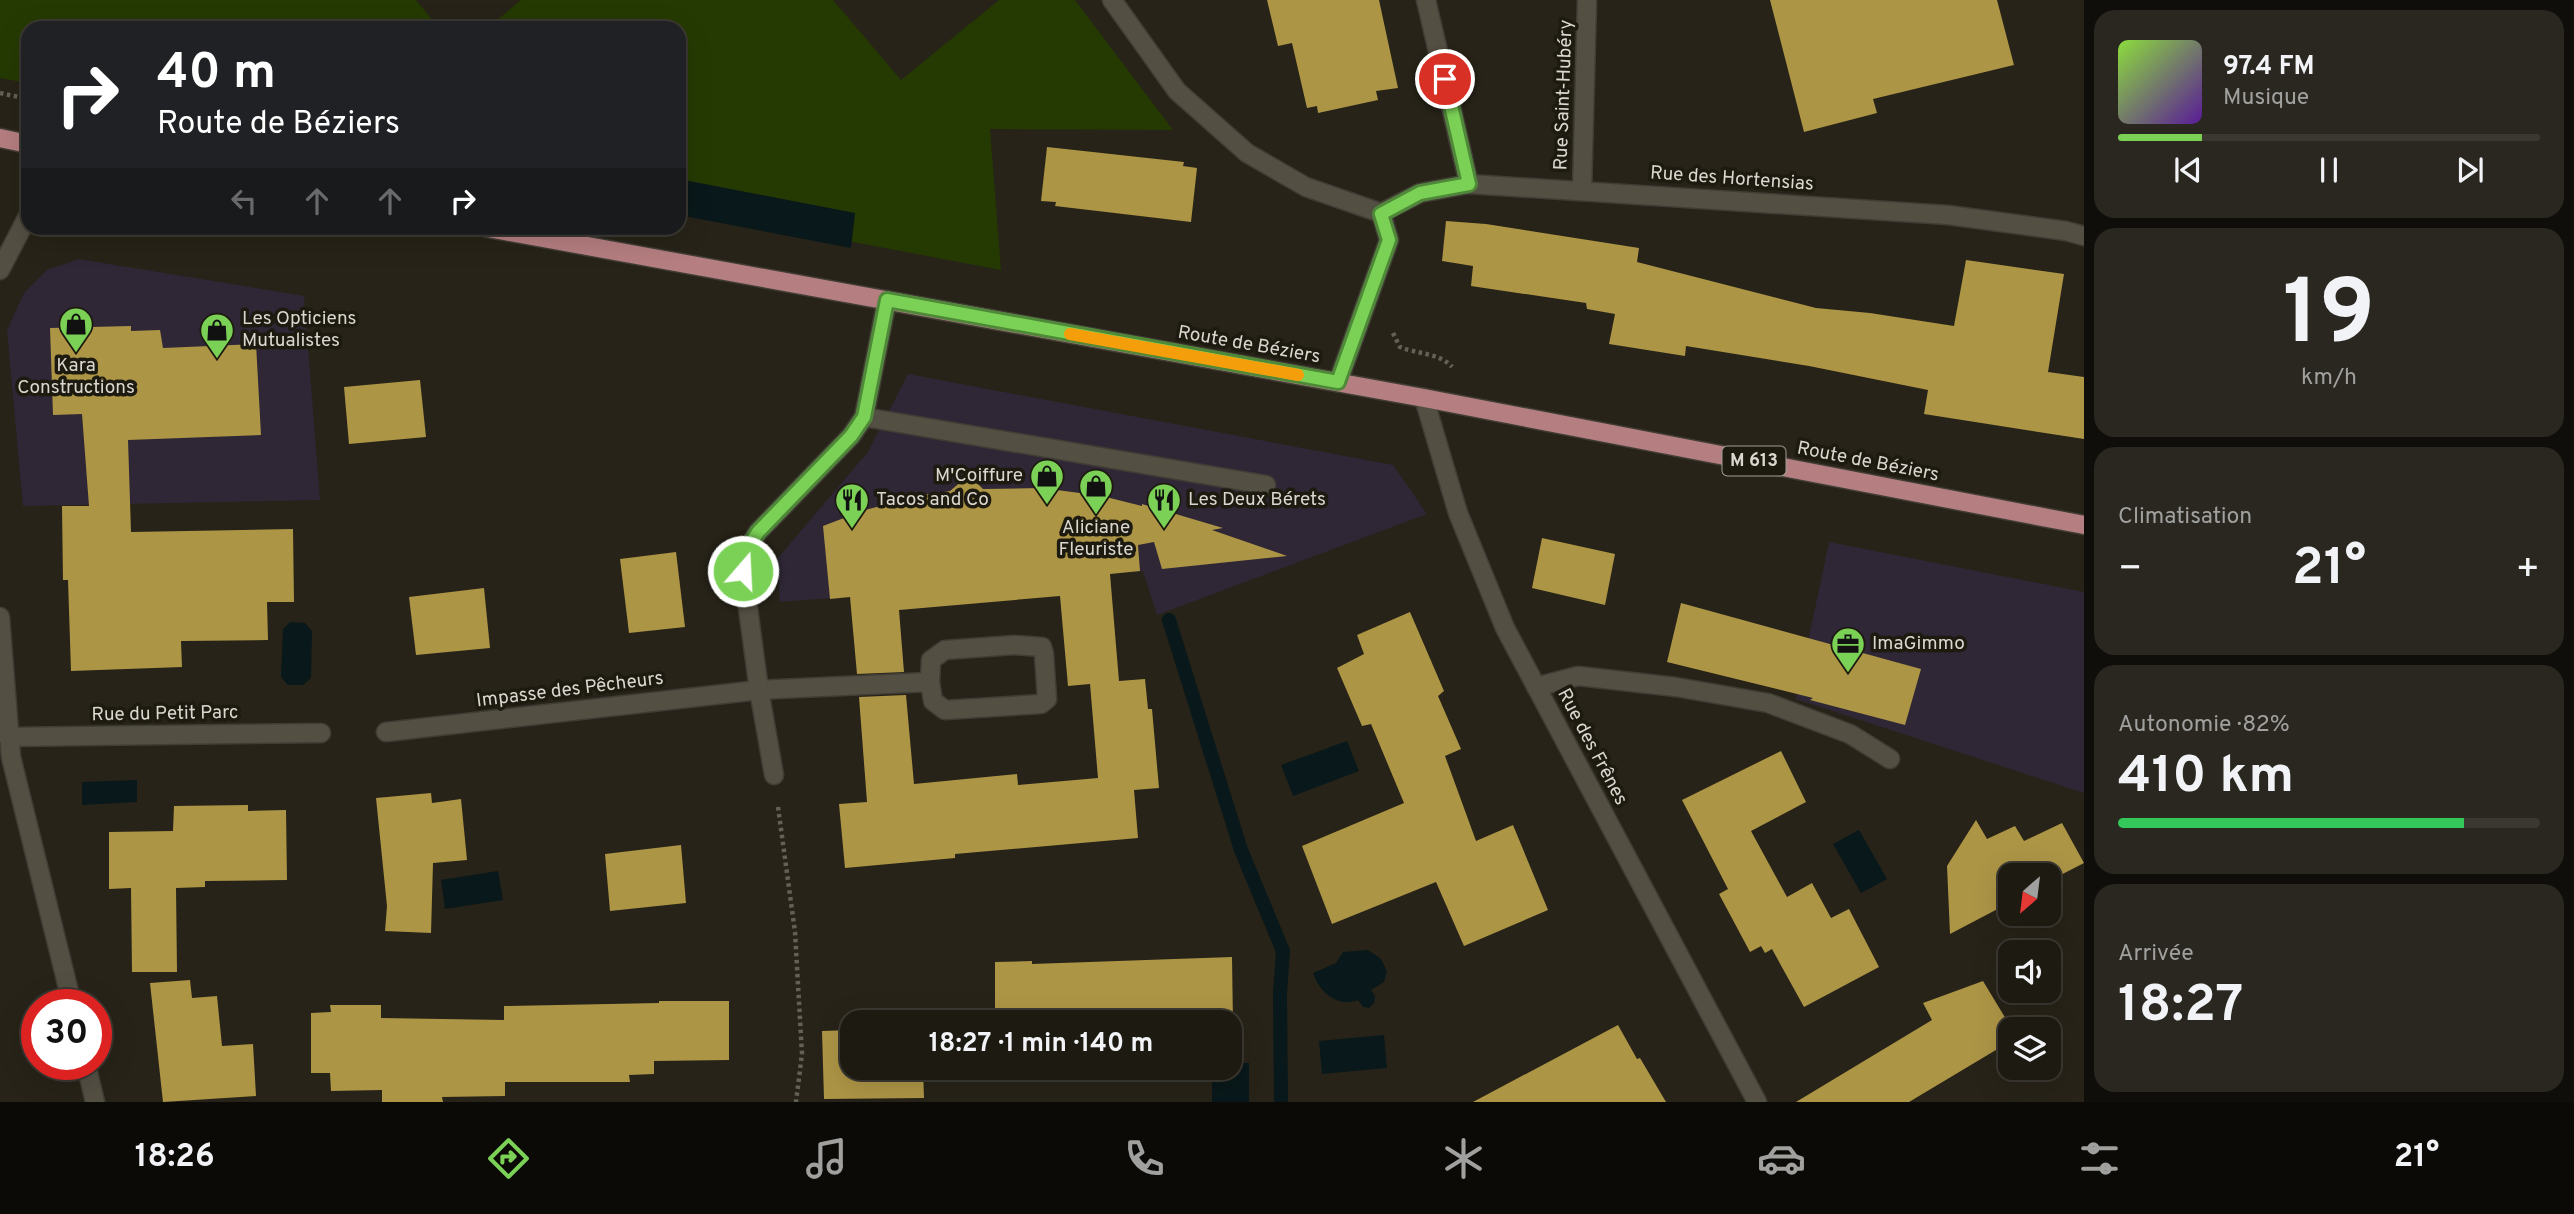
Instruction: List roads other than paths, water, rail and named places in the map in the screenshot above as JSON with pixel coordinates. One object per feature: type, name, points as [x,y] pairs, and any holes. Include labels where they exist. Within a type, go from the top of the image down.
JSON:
[{"type":"main road","points":[[0,138],[21,142]]},
{"type":"main road","name":"Route de Béziers","points":[[527,235],[1424,398],[2084,526]]},
{"type":"street","points":[[1112,0],[1177,91],[1247,153],[1306,187],[1381,214],[1389,240],[1338,382]]},
{"type":"street","points":[[1426,0],[1469,184]]},
{"type":"street","name":"Rue Saint-Hubéry","points":[[1582,191],[1587,0]]},
{"type":"street","name":"Rue des Hortensias","points":[[1381,214],[1420,193],[1469,184],[1948,215],[2066,231],[2084,236]]},
{"type":"street","points":[[0,270],[21,230]]},
{"type":"street","points":[[774,775],[743,571],[746,551],[758,532],[851,436],[864,417],[887,300]]},
{"type":"street","name":"Rue des Frênes","points":[[1424,398],[1458,513],[1505,628],[1757,1102]]},
{"type":"street","points":[[864,417],[1266,485]]},
{"type":"street","points":[[0,617],[8,737],[68,989]]},
{"type":"street","points":[[1031,645],[1041,647],[1044,654],[1047,699],[1041,704],[945,710],[933,701],[930,682],[931,660],[945,650],[1031,645]]},
{"type":"street","points":[[1536,687],[1578,676],[1676,687],[1768,704],[1850,734],[1890,759]]},
{"type":"street","name":"Impasse des Pêcheurs","points":[[386,732],[759,690],[930,682]]},
{"type":"street","name":"Rue du Petit Parc","points":[[8,737],[321,733]]},
{"type":"street","points":[[90,1080],[95,1102]]},
{"type":"waterway","points":[[1169,620],[1241,850],[1283,951],[1280,993],[1281,1102]]},
{"type":"place","name":"Kara Constructions","points":[[76,354]]},
{"type":"place","name":"Les Opticiens Mutualistes","points":[[217,360]]},
{"type":"place","name":"M'Coiffure","points":[[1047,506]]},
{"type":"place","name":"Aliciane Fleuriste","points":[[1096,516]]},
{"type":"place","name":"Tacos and Co","points":[[852,530]]},
{"type":"place","name":"Les Deux Bérets","points":[[1164,530]]},
{"type":"place","name":"ImaGimmo","points":[[1848,674]]}]
